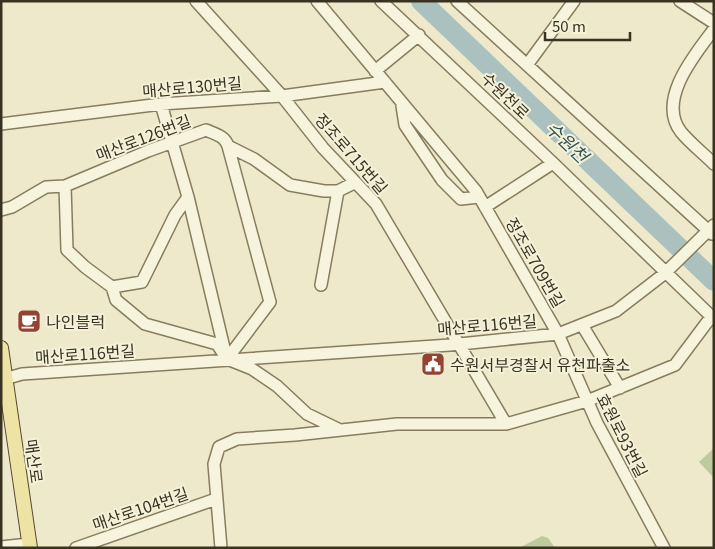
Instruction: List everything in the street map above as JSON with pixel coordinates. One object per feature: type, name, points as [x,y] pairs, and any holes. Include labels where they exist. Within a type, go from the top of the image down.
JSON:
[{"type":"main road","name":"매산로","points":[[1,348],[29,546]]},
{"type":"street","name":"정조로715번길","points":[[196,1],[282,96],[354,183],[376,204],[506,424]]},
{"type":"street","name":"정조로709번길","points":[[317,1],[482,202],[558,334]]},
{"type":"street","points":[[457,1],[709,232]]},
{"type":"street","points":[[527,66],[574,1]]},
{"type":"street","points":[[680,1],[714,23]]},
{"type":"street","name":"수원천로","points":[[383,2],[668,270],[713,318]]},
{"type":"street","points":[[714,29],[682,73],[676,93],[674,114],[680,130],[714,164]]},
{"type":"street","points":[[375,71],[419,35]]},
{"type":"street","name":"매산로130번길","points":[[1,124],[161,104],[282,96],[385,82]]},
{"type":"street","points":[[161,104],[188,197],[227,359]]},
{"type":"street","name":"정조로709번길","points":[[402,104],[406,125],[442,180],[461,199],[482,202],[553,162]]},
{"type":"street","name":"매산로126번길","points":[[1,210],[12,207],[46,187],[65,186],[148,151],[172,144],[206,130],[226,140],[228,146],[254,159],[290,185],[324,191],[338,191]]},
{"type":"street","points":[[227,359],[270,302],[228,146]]},
{"type":"street","points":[[321,285],[338,191],[354,183]]},
{"type":"street","points":[[65,186],[67,250],[85,267],[112,287],[142,282],[175,215],[188,197]]},
{"type":"street","name":"매산로116번길","points":[[4,379],[22,374],[460,344],[558,334],[616,312],[668,270],[709,232]]},
{"type":"street","name":"매산로116번길","points":[[112,287],[116,300],[145,324],[217,344],[227,359],[252,369],[277,386],[307,414],[338,429]]},
{"type":"street","points":[[221,548],[214,464],[219,447],[237,439],[316,434],[338,429],[397,424],[506,424],[587,401],[675,365],[713,318]]},
{"type":"street","points":[[582,325],[620,388]]},
{"type":"street","name":"효원로93번길","points":[[558,334],[587,401],[664,548]]},
{"type":"street","name":"매산로104번길","points":[[76,548],[216,499]]},
{"type":"street","points":[[1,547],[29,546]]},
{"type":"green space","points":[[714,450],[714,478],[699,462]]},
{"type":"green space","points":[[542,536],[548,538],[555,548],[519,548]]},
{"type":"waterway","name":"수원천","points":[[421,1],[714,281]]},
{"type":"place","name":"나인블럭","points":[[29,321]]},
{"type":"place","name":"수원서부경찰서 유천파출소","points":[[433,364]]}]
